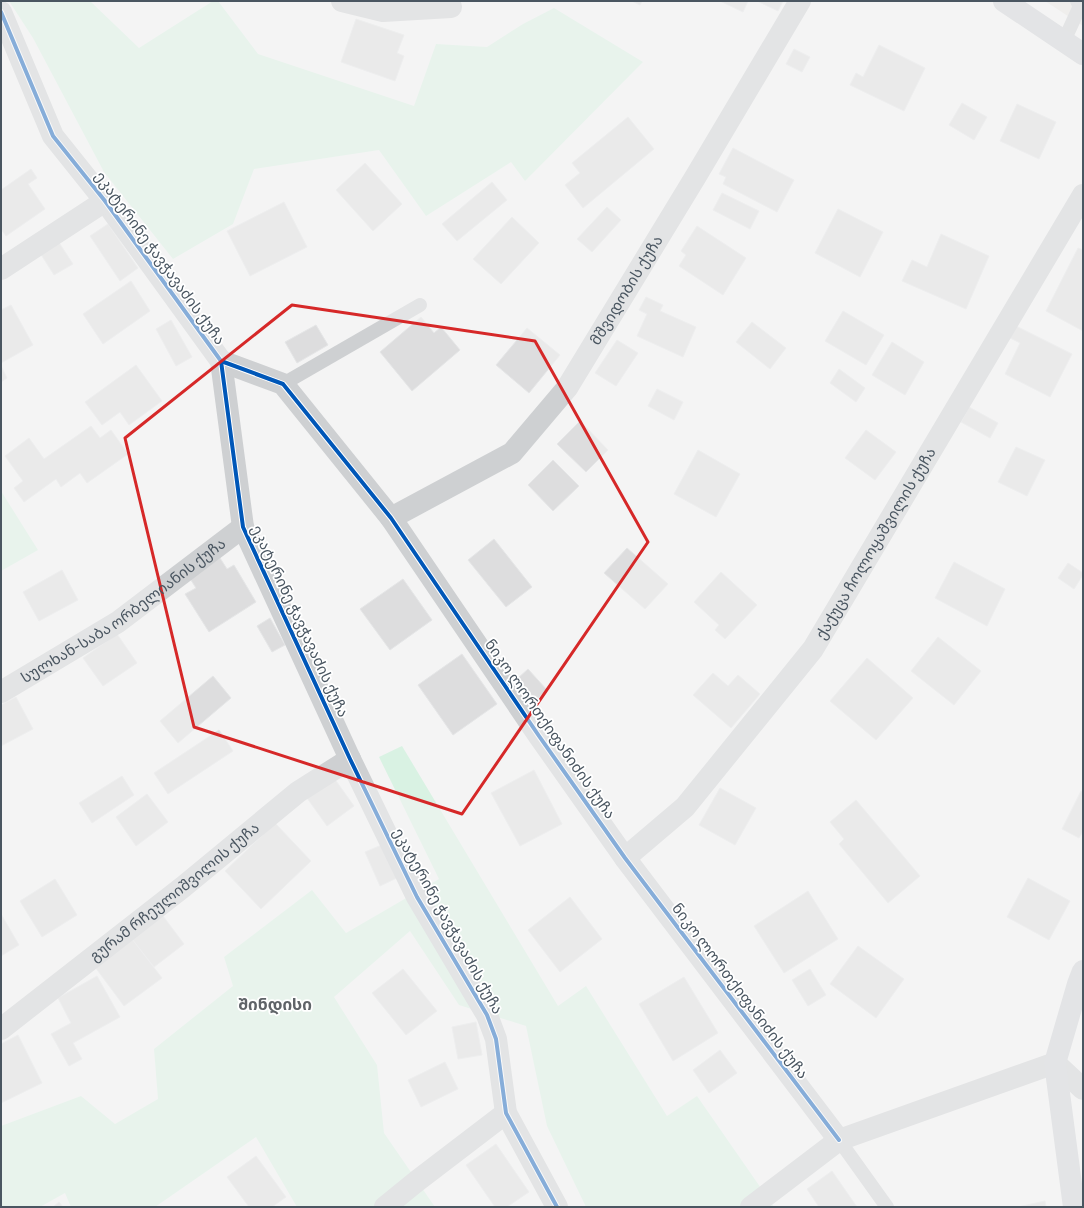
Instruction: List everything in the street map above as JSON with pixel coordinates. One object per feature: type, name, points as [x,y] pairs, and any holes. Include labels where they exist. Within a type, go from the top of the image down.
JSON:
[{"type":"main road","points":[[1004,1],[1083,54]]},
{"type":"main road","points":[[1074,1207],[1055,1063],[1083,971]]},
{"type":"street","points":[[342,1],[383,11],[451,7]]},
{"type":"street","name":"მშვიდობის ქუჩა","points":[[391,518],[512,453],[567,388],[800,1]]},
{"type":"street","name":"ეკატერინე ჭავჭავაძის ქუჩა","points":[[1,12],[53,136],[105,201],[221,361],[243,526],[350,759],[417,897],[487,1015],[496,1039],[506,1113],[557,1207]]},
{"type":"street","name":"ქაქუცა ჩოლოყაშვილის ქუჩა","points":[[625,858],[685,806],[813,649],[1083,195]]},
{"type":"street","points":[[1,269],[105,201]]},
{"type":"street","points":[[221,361],[283,384]]},
{"type":"street","name":"ნიკო ლორთქიფანიძის ქუჩა","points":[[283,384],[391,518],[539,736],[625,858],[839,1140]]},
{"type":"street","name":"სულხან-საბა ორბელიანის ქუჩა","points":[[1,692],[118,622],[243,526]]},
{"type":"street","name":"გურამ რჩეულიშვილის ქუჩა","points":[[1,1030],[183,887],[298,792],[350,759]]},
{"type":"street","points":[[751,1207],[839,1140],[1055,1063],[1083,1089]]},
{"type":"street","points":[[385,1207],[506,1113]]},
{"type":"lane","points":[[1064,41],[1080,6],[1077,1]]},
{"type":"lane","points":[[283,384],[420,305]]},
{"type":"lane","points":[[839,1140],[887,1207]]},
{"type":"highlighted area","points":[[292,305],[535,341],[648,542],[462,814],[194,727],[125,438]]},
{"type":"shaded area","points":[[1045,1],[1083,1],[1083,26]]},
{"type":"green space","points":[[9,1],[90,1],[139,48],[213,1],[218,1],[258,54],[414,106],[436,44],[487,47],[523,24],[554,8],[643,62],[525,181],[511,162],[426,216],[379,150],[254,169],[233,224],[173,259],[104,172],[33,38]]},
{"type":"green space","points":[[1,491],[38,550],[1,571]]},
{"type":"green space","points":[[402,746],[558,1006],[586,986],[667,1116],[697,1096],[774,1207],[586,1207],[547,1126],[526,1026],[459,1005],[410,931],[334,997],[377,1065],[384,1133],[435,1207],[297,1207],[256,1137],[155,1207],[71,1207],[65,1193],[40,1207],[1,1207],[1,1126],[81,1096],[115,1124],[158,1099],[154,1049],[233,986],[224,957],[312,890],[346,933],[439,879],[379,757]]},
{"type":"building","points":[[632,1],[642,1],[640,5]]},
{"type":"building","points":[[720,1],[748,1],[743,12]]},
{"type":"building","points":[[757,1],[783,1],[778,11]]},
{"type":"building","points":[[356,19],[404,35],[397,53],[404,56],[395,81],[341,62]]},
{"type":"building","points":[[879,45],[925,68],[904,111],[850,85],[856,73],[863,77]]},
{"type":"building","points":[[794,49],[810,57],[802,72],[786,64]]},
{"type":"building","points":[[962,103],[987,117],[974,140],[949,125]]},
{"type":"building","points":[[1017,104],[1056,122],[1039,159],[1000,141]]},
{"type":"building","points":[[628,117],[654,149],[583,208],[565,185],[580,173],[572,163]]},
{"type":"building","points":[[733,148],[794,180],[777,212],[723,184],[726,177],[719,174]]},
{"type":"building","points":[[365,163],[402,204],[373,231],[336,190]]},
{"type":"building","points":[[31,169],[37,178],[28,184],[45,209],[6,236],[1,229],[1,190]]},
{"type":"building","points":[[492,182],[507,200],[457,241],[442,224]]},
{"type":"building","points":[[722,193],[759,211],[750,229],[713,210]]},
{"type":"building","points":[[284,202],[307,247],[250,276],[227,231]]},
{"type":"building","points":[[607,207],[621,220],[592,252],[577,239]]},
{"type":"building","points":[[838,209],[883,232],[860,277],[815,253]]},
{"type":"building","points":[[512,217],[539,243],[501,284],[473,259]]},
{"type":"building","points":[[108,224],[138,268],[120,281],[90,236]]},
{"type":"building","points":[[697,226],[746,258],[723,295],[679,266],[686,255],[681,251]]},
{"type":"building","points":[[941,234],[989,256],[966,309],[902,281],[912,260],[927,267]]},
{"type":"building","points":[[58,241],[73,264],[54,275],[40,253]]},
{"type":"building","points":[[1078,248],[1083,250],[1083,331],[1046,311]]},
{"type":"building","points":[[131,281],[150,311],[103,344],[83,314]]},
{"type":"building","points":[[646,297],[663,305],[660,311],[696,327],[683,357],[637,336],[647,314],[639,310]]},
{"type":"building","points":[[11,305],[33,345],[1,363],[1,310]]},
{"type":"building","points":[[843,311],[884,335],[866,365],[825,341]]},
{"type":"building","points":[[421,317],[434,333],[441,327],[460,350],[412,391],[380,352]]},
{"type":"building","points":[[171,320],[192,357],[176,366],[156,329]]},
{"type":"building","points":[[752,322],[786,348],[770,369],[736,342]]},
{"type":"building","points":[[316,325],[328,345],[297,363],[285,342]]},
{"type":"building","points":[[1016,326],[1072,354],[1050,397],[1005,374],[1020,343],[1010,338]]},
{"type":"building","points":[[527,328],[560,355],[529,393],[496,365]]},
{"type":"building","points":[[617,340],[638,353],[616,386],[595,373]]},
{"type":"building","points":[[892,342],[924,362],[905,395],[872,375]]},
{"type":"building","points":[[136,365],[162,401],[129,425],[120,412],[102,425],[85,402]]},
{"type":"building","points":[[1,366],[7,378],[1,382]]},
{"type":"building","points":[[839,369],[865,388],[856,402],[830,383]]},
{"type":"building","points":[[657,389],[683,402],[674,420],[648,406]]},
{"type":"building","points":[[969,407],[998,423],[990,438],[961,422]]},
{"type":"building","points":[[580,421],[608,450],[586,472],[557,444]]},
{"type":"building","points":[[91,426],[100,438],[111,430],[128,454],[87,483],[80,473],[61,487],[56,479],[24,502],[14,488],[23,481],[5,456],[29,438],[44,459]]},
{"type":"building","points":[[866,430],[896,452],[875,480],[845,458]]},
{"type":"building","points":[[1016,447],[1045,460],[1027,496],[998,482]]},
{"type":"building","points":[[698,450],[740,474],[716,517],[674,494]]},
{"type":"building","points":[[553,460],[579,486],[553,511],[528,485]]},
{"type":"building","points":[[494,539],[532,587],[506,607],[468,560]]},
{"type":"building","points":[[627,548],[668,584],[645,609],[604,573]]},
{"type":"building","points":[[220,558],[227,569],[234,565],[256,602],[209,632],[185,594],[196,588],[189,577]]},
{"type":"building","points":[[954,562],[1005,589],[987,626],[935,598]]},
{"type":"building","points":[[1068,563],[1083,573],[1074,589],[1058,578]]},
{"type":"building","points":[[62,570],[78,600],[39,621],[23,592]]},
{"type":"building","points":[[721,572],[757,605],[725,639],[715,630],[719,625],[694,602]]},
{"type":"building","points":[[403,579],[432,620],[390,650],[360,609]]},
{"type":"building","points":[[270,618],[285,645],[272,652],[257,626]]},
{"type":"building","points":[[117,634],[137,663],[103,686],[83,658]]},
{"type":"building","points":[[938,637],[981,671],[954,705],[911,671]]},
{"type":"building","points":[[462,654],[497,704],[453,735],[418,685]]},
{"type":"building","points":[[867,658],[913,698],[876,740],[830,701]]},
{"type":"building","points":[[528,669],[547,690],[536,700],[517,679]]},
{"type":"building","points":[[713,673],[728,686],[738,675],[760,694],[731,728],[693,695]]},
{"type":"building","points":[[213,676],[231,698],[178,743],[160,721]]},
{"type":"building","points":[[16,697],[33,729],[1,746],[1,705]]},
{"type":"building","points":[[219,730],[233,751],[168,794],[154,773]]},
{"type":"building","points":[[534,770],[562,824],[520,846],[491,793]]},
{"type":"building","points":[[122,776],[134,795],[92,823],[79,803]]},
{"type":"building","points":[[334,778],[354,806],[327,826],[307,798]]},
{"type":"building","points":[[720,788],[756,808],[735,845],[699,825]]},
{"type":"building","points":[[1081,791],[1083,792],[1083,831],[1079,838],[1062,829]]},
{"type":"building","points":[[147,794],[168,822],[136,846],[116,817]]},
{"type":"building","points":[[856,800],[920,876],[888,903],[839,844],[844,839],[830,822]]},
{"type":"building","points":[[275,823],[311,861],[261,909],[225,871]]},
{"type":"building","points":[[384,844],[399,877],[380,886],[365,852]]},
{"type":"building","points":[[1028,878],[1070,901],[1049,940],[1007,917]]},
{"type":"building","points":[[55,879],[77,915],[42,937],[20,901]]},
{"type":"building","points":[[808,891],[838,939],[784,973],[754,926]]},
{"type":"building","points":[[570,897],[602,939],[560,972],[528,930]]},
{"type":"building","points":[[1,914],[19,945],[1,956]]},
{"type":"building","points":[[163,916],[184,944],[154,967],[132,939]]},
{"type":"building","points":[[132,939],[162,978],[124,1006],[95,967]]},
{"type":"building","points":[[858,946],[904,979],[876,1018],[830,984]]},
{"type":"building","points":[[403,969],[437,1011],[406,1035],[372,993]]},
{"type":"building","points":[[810,969],[826,995],[808,1006],[792,980]]},
{"type":"building","points":[[97,976],[120,1017],[73,1043],[82,1059],[69,1066],[51,1034],[71,1023],[58,998]]},
{"type":"building","points":[[684,977],[718,1033],[673,1061],[639,1004]]},
{"type":"building","points":[[476,1022],[482,1055],[458,1059],[452,1027]]},
{"type":"building","points":[[18,1035],[42,1083],[1,1103],[1,1044]]},
{"type":"building","points":[[720,1050],[737,1073],[709,1093],[693,1070]]},
{"type":"building","points":[[445,1062],[458,1089],[421,1107],[408,1080]]},
{"type":"building","points":[[496,1144],[529,1192],[507,1207],[495,1207],[466,1165]]},
{"type":"building","points":[[256,1156],[286,1197],[272,1207],[249,1207],[227,1177]]},
{"type":"building","points":[[832,1171],[857,1207],[819,1207],[807,1189]]},
{"type":"building","points":[[1045,1201],[1046,1207],[1018,1207]]},
{"type":"building","points":[[59,1202],[63,1207],[53,1207]]},
{"type":"cycle path","points":[[1,12],[53,136],[105,201],[221,361],[243,527],[350,759],[417,897],[487,1015],[496,1039],[506,1113],[557,1207]]},
{"type":"cycle path","points":[[221,361],[283,384],[391,518],[539,736],[625,858],[839,1140]]},
{"type":"district","name":"შინდისი","points":[[275,1004]]}]
